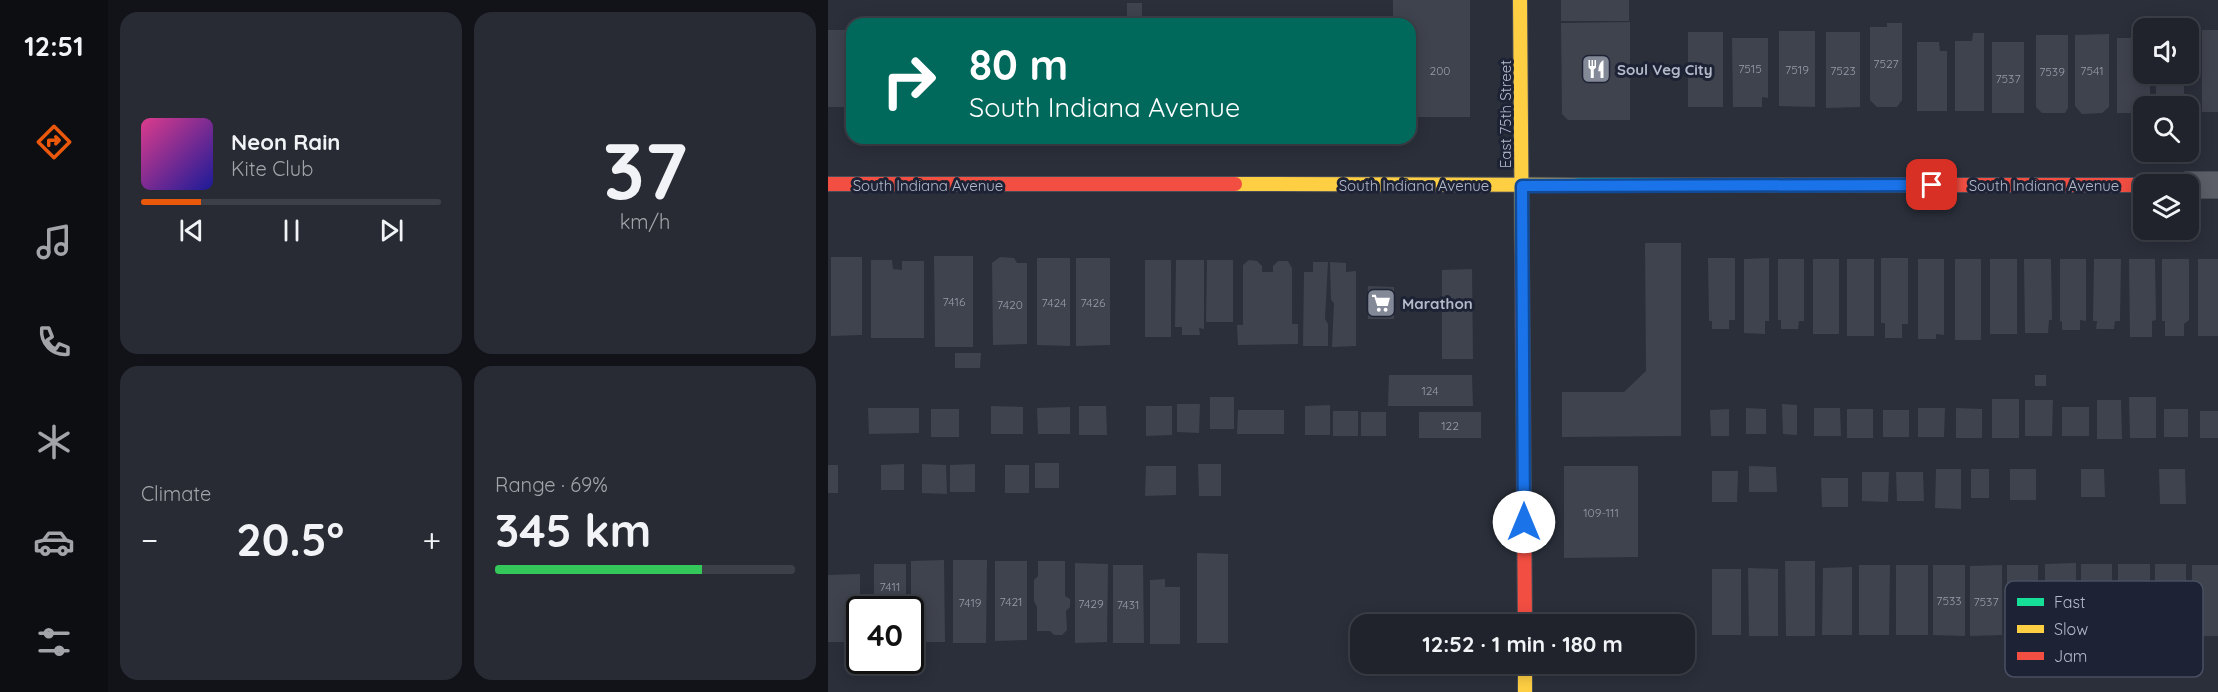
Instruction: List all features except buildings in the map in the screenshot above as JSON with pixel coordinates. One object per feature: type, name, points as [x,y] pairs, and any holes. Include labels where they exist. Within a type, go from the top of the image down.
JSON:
[{"type":"street","name":"East 75th Street","points":[[1520,0],[1525,614]]},
{"type":"street","name":"South Indiana Avenue","points":[[828,184],[2133,185]]},
{"type":"street","points":[[2199,185],[2218,185]]},
{"type":"street","points":[[1525,674],[1525,692]]},
{"type":"traffic: fast","points":[[1574,185],[1853,185]]},
{"type":"traffic: slow","points":[[1520,0],[1522,256]]},
{"type":"traffic: slow","points":[[1235,184],[1574,185]]},
{"type":"traffic: slow","points":[[1525,674],[1525,692]]},
{"type":"traffic: jam","points":[[828,184],[1235,184]]},
{"type":"traffic: jam","points":[[1853,185],[2133,185]]},
{"type":"traffic: jam","points":[[1522,256],[1525,614]]},
{"type":"place","name":"Soul Veg City","points":[[1596,69]]},
{"type":"place","name":"Marathon","points":[[1381,303]]},
{"type":"route","points":[[1524,522],[1522,186],[1932,185]]}]
